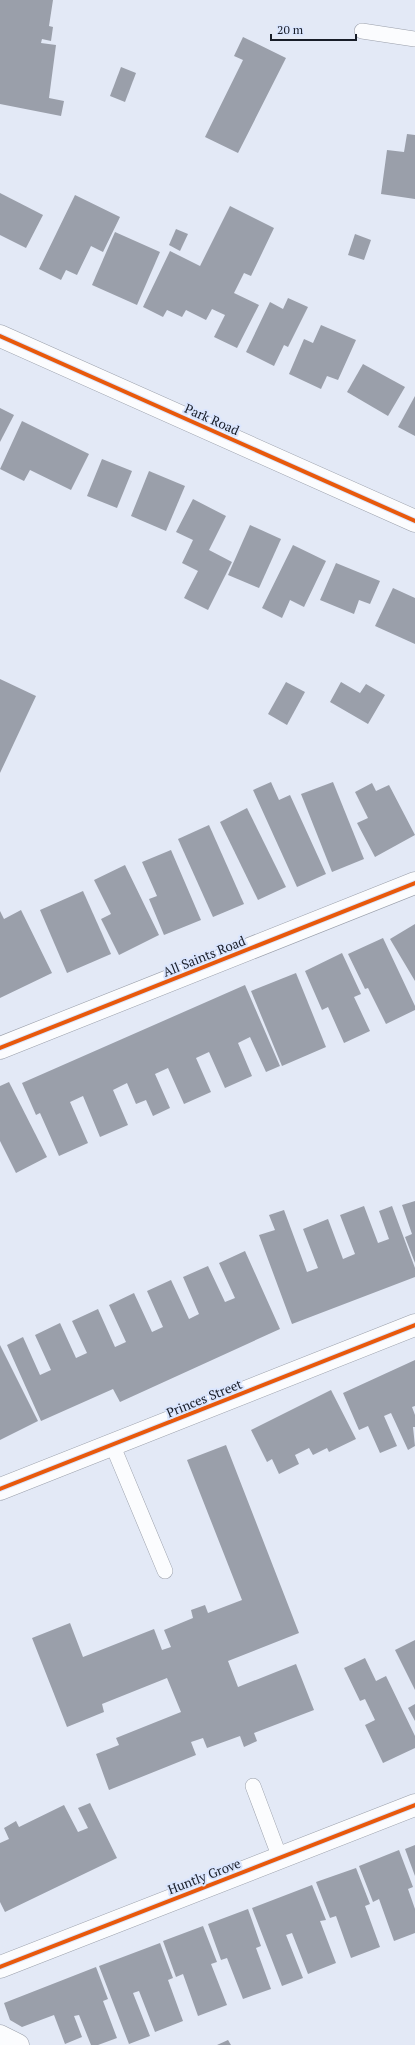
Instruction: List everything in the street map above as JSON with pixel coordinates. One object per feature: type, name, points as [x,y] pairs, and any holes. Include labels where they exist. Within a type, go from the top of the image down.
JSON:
[{"type":"street","name":"Park Road","points":[[0,336],[415,521]]},
{"type":"street","name":"All Saints Road","points":[[0,1048],[415,883]]},
{"type":"street","name":"Princes Street","points":[[0,1489],[415,1325]]},
{"type":"street","name":"Huntly Grove","points":[[0,1967],[415,1805]]},
{"type":"street","points":[[0,2036],[18,2045]]},
{"type":"lane","points":[[362,31],[415,39]]},
{"type":"lane","points":[[112,1444],[165,1571]]},
{"type":"lane","points":[[253,1786],[280,1858]]},
{"type":"building","points":[[0,0],[53,0],[49,26],[53,27],[51,41],[42,39],[41,43],[56,45],[49,98],[64,101],[61,116],[0,104]]},
{"type":"building","points":[[243,37],[286,58],[238,153],[205,137],[243,60],[234,56]]},
{"type":"building","points":[[121,67],[136,73],[125,102],[110,96]]},
{"type":"building","points":[[407,134],[415,135],[415,199],[381,194],[387,150],[404,152]]},
{"type":"building","points":[[0,193],[43,215],[26,248],[0,235]]},
{"type":"building","points":[[75,195],[120,217],[103,252],[91,246],[77,275],[66,270],[61,280],[39,269]]},
{"type":"building","points":[[230,206],[274,228],[251,276],[244,273],[234,293],[259,305],[237,348],[214,337],[225,315],[212,309],[206,320],[186,310],[182,317],[167,310],[163,317],[143,307],[170,251],[200,266]]},
{"type":"building","points":[[176,229],[188,234],[180,251],[169,245]]},
{"type":"building","points":[[115,232],[160,252],[137,305],[92,285]]},
{"type":"building","points":[[355,234],[371,240],[364,260],[348,255]]},
{"type":"building","points":[[288,298],[308,307],[288,347],[284,345],[274,366],[246,352],[270,302],[283,309]]},
{"type":"building","points":[[321,325],[356,340],[338,380],[327,376],[321,389],[289,374],[304,339],[313,343]]},
{"type":"building","points":[[363,364],[405,387],[388,416],[347,392]]},
{"type":"building","points":[[415,396],[415,436],[398,427]]},
{"type":"building","points":[[0,408],[14,415],[0,442]]},
{"type":"building","points":[[22,421],[89,454],[71,490],[30,470],[24,481],[0,469]]},
{"type":"building","points":[[102,459],[132,471],[117,508],[87,496]]},
{"type":"building","points":[[149,471],[185,486],[166,531],[131,516]]},
{"type":"building","points":[[193,499],[226,516],[209,550],[232,562],[208,610],[184,598],[198,571],[182,563],[193,540],[176,532]]},
{"type":"building","points":[[250,525],[281,539],[259,588],[228,575]]},
{"type":"building","points":[[293,545],[326,561],[304,607],[290,600],[282,618],[262,608]]},
{"type":"building","points":[[336,563],[380,581],[370,604],[359,600],[354,614],[320,600]]},
{"type":"building","points":[[393,588],[415,598],[415,644],[375,626]]},
{"type":"building","points":[[0,679],[36,696],[0,773]]},
{"type":"building","points":[[286,682],[305,692],[287,725],[268,714]]},
{"type":"building","points":[[341,682],[360,693],[366,684],[385,695],[368,724],[330,702]]},
{"type":"building","points":[[271,782],[279,800],[290,795],[326,874],[297,887],[253,790]]},
{"type":"building","points":[[333,782],[364,859],[332,872],[301,794]]},
{"type":"building","points":[[372,783],[376,791],[389,785],[415,835],[375,857],[357,823],[368,818],[355,792]]},
{"type":"building","points":[[247,808],[286,887],[258,900],[220,822]]},
{"type":"building","points":[[209,825],[244,904],[213,917],[178,839]]},
{"type":"building","points":[[171,850],[201,920],[164,935],[149,899],[157,896],[142,862]]},
{"type":"building","points":[[125,865],[159,935],[119,955],[101,919],[111,914],[94,880]]},
{"type":"building","points":[[83,891],[111,954],[67,973],[40,910]]},
{"type":"building","points":[[21,910],[52,973],[0,998],[0,911],[4,919]]},
{"type":"building","points":[[415,924],[415,981],[390,939]]},
{"type":"building","points":[[383,938],[415,1006],[415,1010],[386,1024],[368,988],[365,989],[348,954]]},
{"type":"building","points":[[342,953],[361,994],[354,997],[370,1031],[344,1043],[328,1007],[322,1010],[305,971]]},
{"type":"building","points":[[296,973],[326,1047],[282,1066],[251,991]]},
{"type":"building","points":[[245,985],[280,1066],[266,1072],[250,1037],[238,1043],[252,1076],[225,1088],[209,1052],[196,1058],[211,1092],[184,1104],[168,1068],[155,1074],[170,1108],[153,1116],[146,1100],[136,1104],[127,1083],[113,1090],[128,1125],[100,1137],[83,1096],[70,1102],[88,1143],[59,1156],[40,1113],[36,1115],[22,1083]]},
{"type":"building","points":[[9,1082],[47,1157],[16,1173],[0,1141],[0,1086]]},
{"type":"building","points":[[415,1201],[415,1263],[405,1237],[412,1234],[402,1205]]},
{"type":"building","points":[[364,1206],[378,1243],[389,1239],[379,1211],[392,1206],[415,1268],[415,1277],[292,1324],[259,1235],[275,1230],[269,1215],[284,1210],[307,1272],[318,1268],[303,1229],[328,1219],[343,1259],[355,1254],[340,1215]]},
{"type":"building","points":[[245,1251],[280,1329],[120,1402],[113,1389],[41,1421],[7,1345],[23,1337],[40,1375],[51,1370],[35,1335],[60,1323],[76,1358],[87,1353],[72,1321],[98,1309],[115,1347],[126,1342],[109,1305],[134,1293],[152,1332],[163,1327],[147,1291],[171,1280],[189,1319],[199,1314],[183,1277],[208,1266],[225,1302],[235,1298],[219,1263]]},
{"type":"building","points":[[0,1345],[38,1421],[0,1440]]},
{"type":"building","points":[[415,1360],[415,1406],[412,1407],[415,1415],[415,1427],[413,1427],[415,1446],[408,1450],[391,1413],[384,1416],[397,1446],[380,1453],[368,1426],[359,1430],[343,1393]]},
{"type":"building","points":[[331,1390],[356,1439],[329,1452],[327,1448],[313,1455],[309,1448],[295,1455],[299,1464],[279,1474],[272,1459],[267,1462],[251,1430]]},
{"type":"building","points":[[226,1445],[299,1633],[228,1661],[238,1687],[296,1664],[314,1710],[254,1733],[257,1741],[244,1747],[240,1736],[207,1748],[203,1738],[191,1742],[196,1755],[109,1790],[96,1754],[119,1745],[116,1738],[181,1712],[167,1678],[102,1704],[104,1712],[67,1727],[32,1638],[70,1623],[83,1657],[154,1629],[162,1650],[171,1647],[164,1630],[193,1618],[191,1610],[205,1605],[208,1613],[242,1600],[187,1460]]},
{"type":"building","points":[[415,1640],[415,1690],[395,1650]]},
{"type":"building","points":[[365,1658],[376,1681],[386,1676],[415,1736],[415,1748],[383,1763],[365,1725],[375,1720],[365,1699],[360,1701],[344,1668]]},
{"type":"building","points":[[415,1704],[415,1721],[408,1708]]},
{"type":"building","points":[[90,1803],[117,1858],[5,1912],[0,1902],[0,1843],[9,1839],[4,1828],[16,1821],[19,1827],[64,1805],[78,1832],[88,1828],[78,1808]]},
{"type":"building","points":[[415,1845],[415,1876],[405,1849]]},
{"type":"building","points":[[399,1850],[413,1887],[408,1889],[415,1909],[415,1933],[394,1941],[379,1899],[373,1902],[359,1866]]},
{"type":"building","points":[[356,1868],[370,1904],[365,1906],[380,1947],[351,1958],[336,1916],[330,1918],[316,1882]]},
{"type":"building","points":[[312,1885],[326,1920],[320,1921],[336,1963],[308,1974],[292,1933],[286,1935],[303,1978],[282,1986],[252,1908]]},
{"type":"building","points":[[248,1909],[261,1946],[256,1948],[271,1989],[243,1999],[227,1958],[221,1960],[208,1924]]},
{"type":"building","points":[[203,1926],[217,1962],[211,1964],[227,2005],[198,2016],[183,1974],[176,1977],[163,1941]]},
{"type":"building","points":[[160,1943],[173,1978],[168,1980],[183,2021],[155,2032],[139,1991],[133,1993],[150,2036],[129,2044],[99,1966]]},
{"type":"building","points":[[96,1967],[108,1999],[103,2001],[117,2038],[98,2045],[91,2045],[79,2015],[74,2016],[82,2037],[65,2044],[54,2015],[22,2027],[10,2020],[4,2003]]},
{"type":"building","points":[[228,2040],[231,2045],[217,2045]]},
{"type":"cycle path","points":[[0,336],[415,521]]},
{"type":"cycle path","points":[[0,1048],[415,883]]},
{"type":"cycle path","points":[[0,1489],[415,1325]]},
{"type":"cycle path","points":[[0,1967],[415,1805]]}]
